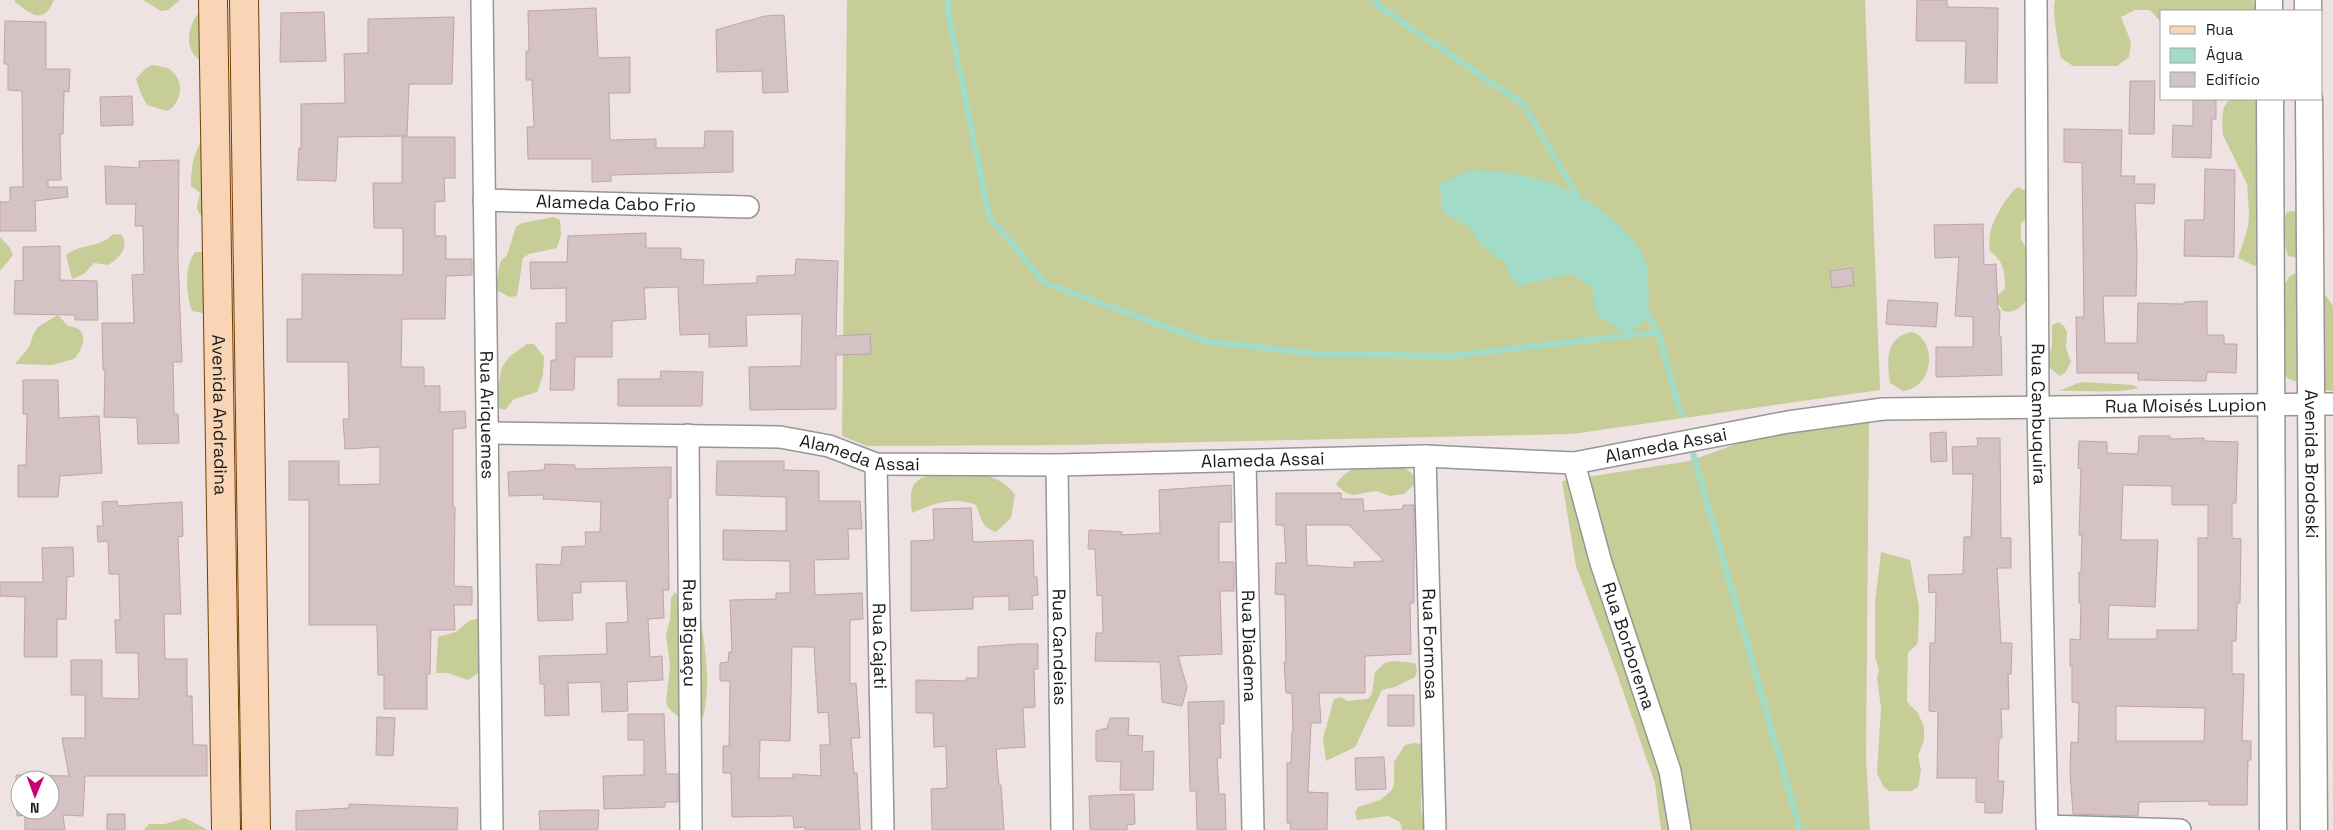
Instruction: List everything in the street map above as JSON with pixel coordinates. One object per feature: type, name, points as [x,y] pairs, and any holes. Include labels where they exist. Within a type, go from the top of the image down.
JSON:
[{"type":"main road","name":"Avenida Andradina","points":[[213,0],[226,830]]},
{"type":"main road","name":"Avenida Andradina","points":[[244,0],[256,830]]},
{"type":"street","name":"Rua Ariquemes","points":[[482,0],[492,830]]},
{"type":"street","name":"Rua Cambuquira","points":[[2036,0],[2038,406],[2047,826],[2180,830]]},
{"type":"street","points":[[2270,100],[2273,830]]},
{"type":"street","name":"Avenida Brodoski","points":[[2309,100],[2322,404],[2314,830]]},
{"type":"street","name":"Alameda Cabo Frio","points":[[484,200],[748,207]]},
{"type":"street","name":"Rua Moisés Lupion","points":[[2038,406],[2322,404]]},
{"type":"street","name":"Alameda Assai","points":[[487,433],[780,437],[829,446],[876,464],[1057,465],[1245,462],[1426,456],[1574,463],[1788,422],[1883,409],[2038,406]]},
{"type":"street","name":"Rua Biguaçu","points":[[688,435],[691,830]]},
{"type":"street","name":"Rua Formosa","points":[[1426,456],[1435,830]]},
{"type":"street","name":"Rua Diadema","points":[[1245,462],[1253,830]]},
{"type":"street","name":"Rua Borborema","points":[[1574,463],[1601,563],[1670,771],[1680,830]]},
{"type":"street","name":"Rua Cajati","points":[[876,464],[883,830]]},
{"type":"street","name":"Rua Candeias","points":[[1057,465],[1062,830]]},
{"type":"street","points":[[226,761],[254,760]]},
{"type":"shaded area","points":[[15,0],[54,0],[46,13],[36,15],[26,10]]},
{"type":"shaded area","points":[[143,0],[180,0],[168,10],[161,11]]},
{"type":"shaded area","points":[[847,0],[1865,0],[1880,390],[1572,434],[1067,445],[867,446],[842,436]]},
{"type":"shaded area","points":[[2055,0],[2253,0],[2258,10],[2160,10],[2160,21],[2150,10],[2135,10],[2121,17],[2131,42],[2129,57],[2117,66],[2073,66],[2061,58],[2054,6]]},
{"type":"shaded area","points":[[204,13],[206,62],[194,55],[189,42],[193,21],[197,15]]},
{"type":"shaded area","points":[[152,65],[169,69],[174,73],[179,83],[180,94],[178,99],[167,111],[147,105],[136,79],[146,68]]},
{"type":"shaded area","points":[[2229,100],[2261,100],[2264,254],[2257,267],[2238,258],[2248,227],[2247,184],[2223,135],[2224,107]]},
{"type":"shaded area","points":[[204,137],[208,214],[203,217],[197,209],[200,193],[191,186],[191,173],[197,149]]},
{"type":"shaded area","points":[[2018,187],[2030,193],[2031,212],[2021,224],[2021,239],[2028,251],[2027,300],[2016,310],[2007,312],[2003,311],[1995,298],[2005,289],[2005,276],[2001,263],[1989,250],[1990,232],[2006,200]]},
{"type":"shaded area","points":[[2294,211],[2300,216],[2303,259],[2288,256],[2284,240],[2283,228],[2285,217],[2287,212]]},
{"type":"shaded area","points":[[554,217],[560,220],[561,235],[557,248],[529,254],[523,258],[517,296],[510,297],[496,290],[499,267],[501,261],[507,255],[516,227],[522,223]]},
{"type":"shaded area","points":[[113,234],[122,235],[124,240],[124,248],[120,256],[108,265],[94,263],[84,274],[72,279],[66,255],[79,248],[102,242]]},
{"type":"shaded area","points":[[0,237],[10,248],[13,255],[0,271]]},
{"type":"shaded area","points":[[195,252],[202,252],[209,256],[207,314],[192,311],[188,297],[189,265]]},
{"type":"shaded area","points":[[2301,272],[2298,381],[2289,379],[2284,371],[2285,340],[2282,298],[2287,280],[2292,275]]},
{"type":"shaded area","points":[[2322,290],[2333,306],[2333,391],[2322,390]]},
{"type":"shaded area","points":[[58,315],[68,326],[75,327],[82,334],[83,343],[74,359],[52,365],[15,364],[29,347],[38,327]]},
{"type":"shaded area","points":[[2058,322],[2064,326],[2067,332],[2066,348],[2071,362],[2065,373],[2059,376],[2049,367],[2046,361],[2052,347],[2052,325]]},
{"type":"shaded area","points":[[1910,332],[1918,335],[1924,341],[1928,350],[1929,360],[1927,371],[1922,380],[1914,387],[1903,391],[1890,383],[1888,359],[1892,345],[1896,340]]},
{"type":"shaded area","points":[[527,344],[534,344],[544,357],[543,375],[537,392],[514,399],[505,410],[498,408],[495,402],[502,367],[510,356]]},
{"type":"shaded area","points":[[2085,382],[2132,385],[2139,388],[2109,391],[2059,391]]},
{"type":"shaded area","points":[[1869,421],[1866,756],[1870,830],[1661,830],[1655,783],[1616,671],[1576,566],[1562,481],[1689,461],[1756,437]]},
{"type":"shaded area","points":[[1373,465],[1400,466],[1410,472],[1414,477],[1415,484],[1404,494],[1390,496],[1376,491],[1353,495],[1346,493],[1336,485],[1349,471],[1356,468]]},
{"type":"shaded area","points":[[943,472],[982,474],[1000,481],[1015,495],[1011,518],[996,532],[984,525],[976,505],[968,502],[943,502],[912,513],[911,494],[915,483],[919,479]]},
{"type":"shaded area","points":[[1881,552],[1910,560],[1919,607],[1918,643],[1908,653],[1907,702],[1918,713],[1924,727],[1924,741],[1918,755],[1921,770],[1918,787],[1911,791],[1889,791],[1883,786],[1877,773],[1881,708],[1877,678],[1879,670],[1875,657],[1875,603]]},
{"type":"shaded area","points":[[675,592],[680,598],[680,718],[669,709],[666,703],[670,666],[666,635],[670,619],[671,598]]},
{"type":"shaded area","points":[[699,608],[707,676],[706,704],[703,717],[693,714]]},
{"type":"shaded area","points":[[481,617],[480,672],[468,680],[448,673],[436,673],[438,637],[456,632],[469,621]]},
{"type":"shaded area","points":[[1393,661],[1415,663],[1417,670],[1415,677],[1395,687],[1382,690],[1355,747],[1326,761],[1323,738],[1334,699],[1341,697],[1347,701],[1368,699],[1372,693],[1375,672],[1385,663]]},
{"type":"shaded area","points":[[1422,744],[1425,752],[1421,807],[1425,830],[1402,830],[1400,822],[1388,816],[1357,820],[1355,813],[1358,807],[1380,800],[1391,791],[1394,785],[1394,762],[1405,745]]},
{"type":"shaded area","points":[[185,818],[208,830],[144,830],[149,824],[165,824]]},
{"type":"water","points":[[1470,170],[1512,173],[1551,183],[1586,200],[1620,226],[1638,246],[1645,260],[1648,274],[1649,318],[1627,334],[1596,315],[1593,289],[1572,274],[1517,286],[1504,263],[1483,247],[1467,226],[1442,212],[1440,184]]},
{"type":"building","points":[[1917,0],[1947,0],[1947,7],[1998,8],[1997,83],[1965,83],[1966,41],[1916,41]]},
{"type":"building","points":[[596,8],[598,58],[630,57],[630,93],[609,93],[610,140],[656,139],[656,148],[704,148],[705,131],[733,131],[733,172],[611,175],[611,181],[592,182],[592,159],[528,159],[527,127],[534,127],[532,80],[526,80],[526,51],[529,51],[528,11]]},
{"type":"building","points":[[324,12],[326,61],[280,62],[281,13]]},
{"type":"building","points":[[784,15],[788,92],[763,93],[762,71],[717,72],[716,30],[765,16]]},
{"type":"building","points":[[454,17],[452,84],[409,84],[407,136],[338,137],[336,181],[297,180],[299,148],[301,149],[301,104],[345,103],[344,54],[368,53],[368,19]]},
{"type":"building","points":[[5,21],[46,22],[46,69],[70,69],[69,92],[64,91],[63,134],[60,134],[61,180],[48,180],[48,187],[67,187],[68,197],[35,201],[36,231],[0,231],[0,202],[10,202],[10,187],[23,187],[22,91],[8,90],[8,64],[4,64]]},
{"type":"building","points":[[2130,81],[2155,81],[2154,134],[2129,134]]},
{"type":"building","points":[[132,96],[133,125],[101,126],[100,97]]},
{"type":"building","points":[[2193,100],[2216,100],[2216,119],[2212,119],[2211,158],[2172,157],[2173,125],[2193,126]]},
{"type":"building","points":[[2064,129],[2122,130],[2121,176],[2135,176],[2134,184],[2155,184],[2154,204],[2135,203],[2136,296],[2103,296],[2105,343],[2137,343],[2138,303],[2184,304],[2184,302],[2207,301],[2207,335],[2224,335],[2224,344],[2237,344],[2236,373],[2207,372],[2206,381],[2138,380],[2138,373],[2077,373],[2076,317],[2084,317],[2082,163],[2064,162]]},
{"type":"building","points":[[402,137],[455,137],[455,178],[444,178],[445,201],[435,202],[435,236],[446,236],[446,259],[472,259],[472,275],[446,276],[445,319],[402,319],[401,367],[424,367],[424,386],[440,386],[440,412],[465,411],[466,428],[453,429],[453,507],[455,507],[454,586],[472,587],[472,605],[454,605],[455,630],[431,630],[430,674],[427,674],[427,709],[384,709],[384,675],[378,675],[377,625],[309,625],[309,500],[289,500],[289,461],[339,461],[339,485],[380,484],[380,447],[345,449],[343,419],[349,419],[348,362],[287,362],[287,319],[302,319],[302,274],[403,275],[403,228],[374,228],[373,183],[402,183]]},
{"type":"building","points":[[179,160],[178,258],[182,362],[173,362],[174,414],[178,414],[179,443],[138,444],[137,418],[104,417],[105,369],[103,370],[102,323],[134,323],[132,275],[144,274],[143,226],[135,226],[136,204],[106,204],[105,166],[139,168],[139,161]]},
{"type":"building","points":[[2205,169],[2235,170],[2234,257],[2184,256],[2185,220],[2204,220]]},
{"type":"building","points":[[1983,224],[1984,265],[1996,264],[1998,310],[2000,310],[1999,336],[2001,336],[2002,375],[1936,377],[1936,347],[1973,347],[1973,317],[1955,316],[1959,257],[1935,258],[1934,225]]},
{"type":"building","points":[[646,233],[646,248],[681,248],[681,259],[704,260],[703,285],[757,283],[757,276],[795,275],[796,259],[838,261],[836,336],[870,334],[871,354],[836,355],[836,409],[750,410],[749,367],[801,366],[802,314],[746,315],[747,346],[709,347],[709,334],[680,335],[678,287],[644,288],[646,319],[612,321],[612,357],[575,357],[574,390],[550,390],[551,360],[556,360],[556,323],[566,323],[566,288],[531,289],[530,262],[567,262],[568,236]]},
{"type":"building","points":[[60,246],[60,280],[97,281],[98,320],[75,320],[75,315],[14,314],[15,280],[23,281],[23,247]]},
{"type":"building","points":[[1852,268],[1854,285],[1832,288],[1830,271]]},
{"type":"building","points":[[1888,300],[1938,303],[1936,327],[1886,324]]},
{"type":"building","points":[[661,371],[703,372],[702,406],[618,406],[618,379],[660,379]]},
{"type":"building","points":[[23,380],[58,380],[59,418],[99,416],[102,473],[60,476],[58,497],[18,497],[18,465],[26,465],[27,414],[23,414]]},
{"type":"building","points":[[1946,432],[1947,461],[1931,462],[1930,433]]},
{"type":"building","points":[[2139,436],[2170,436],[2170,439],[2204,438],[2204,441],[2238,442],[2236,503],[2232,503],[2232,538],[2241,539],[2240,603],[2237,603],[2236,641],[2232,641],[2232,674],[2244,674],[2242,741],[2251,741],[2251,760],[2248,760],[2247,805],[2209,805],[2209,801],[2139,802],[2138,816],[2073,814],[2070,772],[2071,742],[2078,743],[2079,703],[2072,702],[2070,639],[2080,640],[2081,603],[2079,603],[2079,572],[2081,572],[2082,535],[2079,535],[2081,469],[2078,468],[2079,441],[2107,442],[2107,453],[2138,454]],"holes":[[[2123,485],[2172,486],[2172,505],[2208,505],[2208,538],[2198,538],[2198,630],[2157,630],[2157,639],[2108,639],[2109,605],[2155,607],[2158,540],[2121,540]],[[2116,706],[2205,708],[2204,741],[2116,741]]]},
{"type":"building","points":[[1977,438],[2000,438],[2001,538],[2011,538],[2011,568],[1997,568],[2001,643],[2012,643],[2011,674],[2008,674],[2009,709],[2001,709],[2002,738],[1999,738],[1998,781],[2004,781],[2002,813],[1985,813],[1985,803],[1976,802],[1976,778],[1937,778],[1938,712],[1929,711],[1930,643],[1935,643],[1936,592],[1929,593],[1928,575],[1963,574],[1964,537],[1971,537],[1973,474],[1953,474],[1952,447],[1978,446]]},
{"type":"building","points":[[717,461],[784,461],[784,470],[819,471],[819,501],[860,501],[862,529],[848,529],[849,559],[814,560],[815,595],[862,593],[863,619],[850,620],[850,684],[856,683],[860,738],[851,738],[854,773],[857,773],[860,830],[805,830],[805,827],[794,828],[793,816],[732,817],[731,773],[723,773],[723,746],[729,746],[730,681],[720,681],[720,663],[728,662],[729,652],[732,652],[730,600],[776,599],[776,593],[790,593],[790,561],[723,560],[723,530],[786,531],[786,497],[716,495]],"holes":[[[792,647],[814,647],[818,713],[828,712],[830,745],[820,745],[821,776],[793,774],[793,778],[759,778],[760,740],[790,741]]]},
{"type":"building","points":[[545,464],[575,465],[575,469],[671,467],[671,498],[668,498],[669,590],[663,590],[664,618],[648,619],[650,657],[662,656],[663,680],[627,682],[628,711],[602,712],[601,682],[568,683],[569,715],[545,716],[544,684],[540,684],[539,656],[607,654],[606,623],[628,622],[626,581],[581,582],[581,593],[572,593],[573,620],[538,621],[536,564],[561,565],[562,547],[586,546],[585,532],[600,532],[601,502],[543,499],[544,495],[509,496],[508,472],[544,470]]},
{"type":"building","points":[[1231,485],[1232,522],[1219,522],[1219,562],[1234,562],[1234,591],[1220,591],[1222,654],[1178,656],[1187,687],[1182,706],[1162,702],[1160,662],[1095,661],[1096,633],[1103,633],[1102,595],[1097,596],[1095,549],[1088,549],[1089,530],[1122,532],[1121,535],[1160,533],[1159,490]]},
{"type":"building","points":[[1276,493],[1341,493],[1341,499],[1363,499],[1364,511],[1403,509],[1403,505],[1414,505],[1414,603],[1410,603],[1411,654],[1365,656],[1365,693],[1319,693],[1321,723],[1311,723],[1308,792],[1328,793],[1327,830],[1290,830],[1291,823],[1287,823],[1287,763],[1291,763],[1293,732],[1292,693],[1286,693],[1284,662],[1286,662],[1285,595],[1275,594],[1276,563],[1286,563],[1284,525],[1276,525]],"holes":[[[1306,525],[1349,525],[1384,561],[1354,562],[1354,568],[1307,565]]]},
{"type":"building","points":[[117,501],[118,506],[182,502],[183,536],[178,537],[181,614],[164,614],[165,659],[187,659],[187,696],[192,696],[193,745],[207,745],[207,776],[85,776],[83,816],[63,815],[65,830],[25,830],[25,820],[60,820],[60,776],[69,776],[62,738],[85,738],[85,695],[71,695],[71,660],[102,660],[102,698],[139,699],[138,653],[116,653],[115,620],[120,620],[119,574],[109,574],[108,541],[98,542],[97,526],[103,526],[102,502]]},
{"type":"building","points":[[971,508],[973,542],[1033,540],[1034,577],[1037,577],[1038,595],[1032,596],[1033,609],[1009,610],[1009,596],[973,597],[973,609],[911,611],[911,541],[934,540],[933,509]]},
{"type":"building","points":[[73,547],[74,576],[67,577],[66,619],[57,619],[57,657],[24,657],[25,597],[0,596],[0,582],[43,582],[42,548]]},
{"type":"building","points":[[1038,644],[1038,669],[1034,669],[1035,707],[1023,708],[1025,747],[996,749],[1004,830],[932,830],[931,789],[947,788],[946,746],[934,747],[933,713],[916,713],[916,680],[966,681],[966,678],[978,678],[978,647]]},
{"type":"building","points":[[1388,695],[1414,695],[1414,726],[1388,726]]},
{"type":"building","points":[[1224,701],[1224,724],[1220,724],[1221,758],[1217,758],[1219,794],[1225,794],[1226,830],[1197,830],[1196,791],[1190,791],[1188,702]]},
{"type":"building","points":[[628,714],[664,714],[666,774],[678,774],[678,802],[665,802],[665,807],[604,809],[603,776],[644,775],[644,740],[628,740]]},
{"type":"building","points":[[377,717],[395,718],[393,756],[376,755]]},
{"type":"building","points":[[1110,718],[1129,718],[1128,735],[1143,736],[1142,752],[1154,751],[1153,790],[1120,790],[1121,762],[1096,761],[1096,731],[1107,728]]},
{"type":"building","points":[[1384,757],[1386,789],[1356,790],[1355,758]]},
{"type":"building","points":[[1134,794],[1135,824],[1127,825],[1127,830],[1090,830],[1089,796]]},
{"type":"building","points":[[349,804],[458,808],[457,830],[296,830],[296,811],[349,808]]},
{"type":"building","points":[[599,810],[598,830],[540,830],[539,811]]},
{"type":"building","points":[[107,814],[125,814],[125,830],[107,830]]},
{"type":"waterway","points":[[948,0],[948,12],[989,217],[1045,283],[1205,341],[1317,354],[1451,356],[1658,332]]},
{"type":"waterway","points":[[1375,0],[1380,7],[1523,104],[1580,201]]},
{"type":"waterway","points":[[1645,311],[1658,332],[1681,414]]},
{"type":"waterway","points":[[1691,446],[1800,830]]}]
